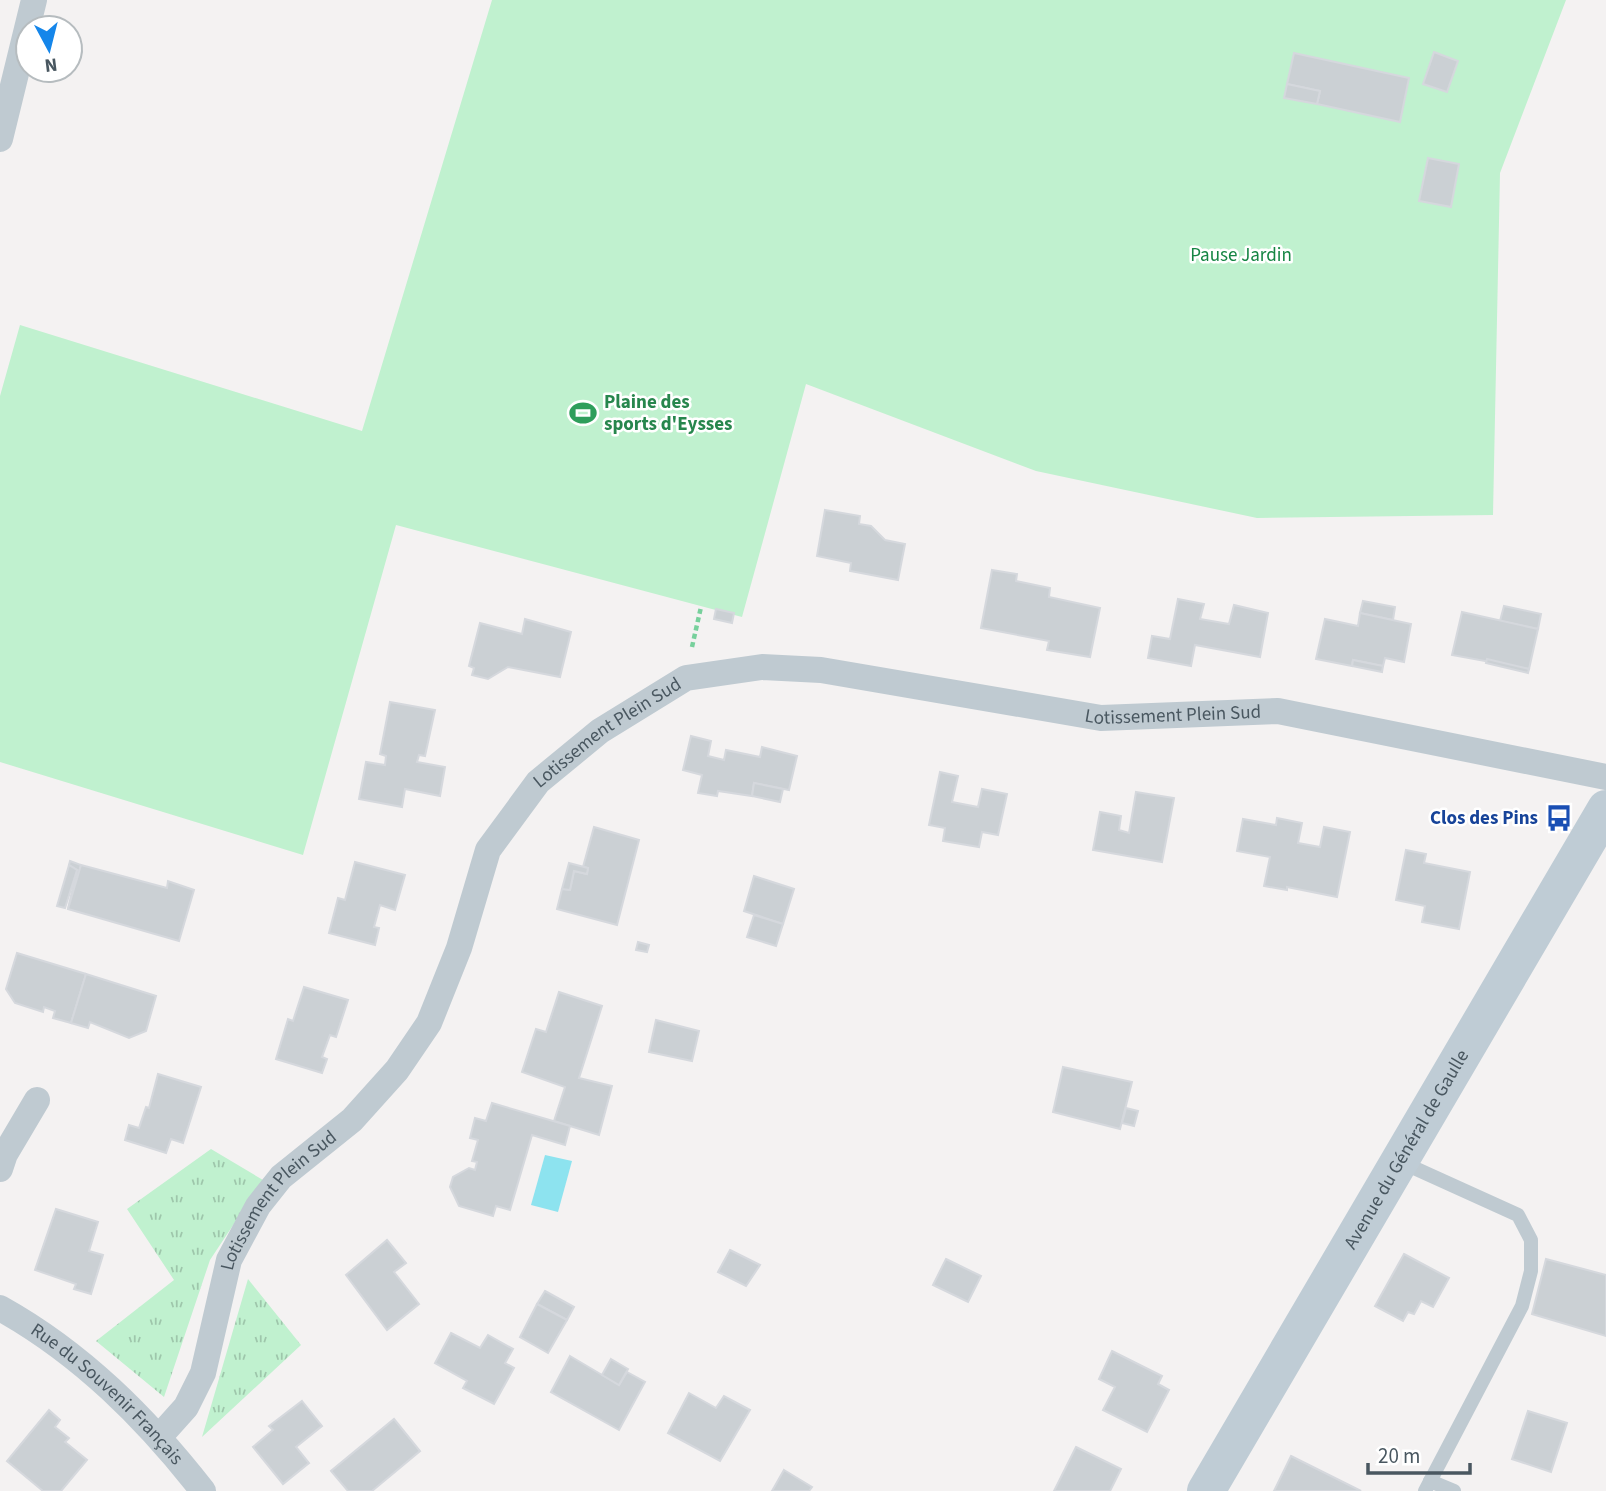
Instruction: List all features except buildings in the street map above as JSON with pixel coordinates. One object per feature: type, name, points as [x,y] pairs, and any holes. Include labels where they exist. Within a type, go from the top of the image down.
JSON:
[{"type":"main road","name":"Avenue du Général de Gaulle","points":[[1206,1491],[1606,809]]},
{"type":"street","points":[[0,139],[34,0]]},
{"type":"street","name":"Lotissement Plein Sud","points":[[160,1436],[186,1407],[203,1373],[229,1260],[258,1206],[281,1177],[352,1120],[397,1070],[429,1023],[459,948],[488,850],[538,782],[600,731],[686,678],[762,667],[821,670],[1101,718],[1278,711],[1606,776]]},
{"type":"street","points":[[0,1169],[5,1153],[37,1100]]},
{"type":"street","name":"Rue du Souvenir Français","points":[[0,1308],[73,1355],[160,1436],[203,1491]]},
{"type":"lane","points":[[1400,1161],[1518,1215],[1531,1240],[1531,1271],[1522,1306],[1427,1486],[1454,1491]]},
{"type":"path","points":[[686,678],[701,607]]},
{"type":"green space","name":"Pause Jardin","points":[[492,0],[1566,0],[1500,173],[1493,515],[1257,518],[1036,471],[806,384],[742,617],[396,525],[303,855],[0,762],[0,396],[20,325],[362,431]]},
{"type":"green space","points":[[211,1149],[263,1180],[210,1260],[164,1397],[96,1341],[174,1280],[127,1209]]},
{"type":"green space","points":[[248,1279],[301,1345],[202,1437]]},
{"type":"water","points":[[545,1155],[572,1161],[558,1212],[531,1205]]},
{"type":"place","name":"Plaine des sports d'Eysses","points":[[583,413]]},
{"type":"place","name":"Clos des Pins","points":[[1559,818]]}]
